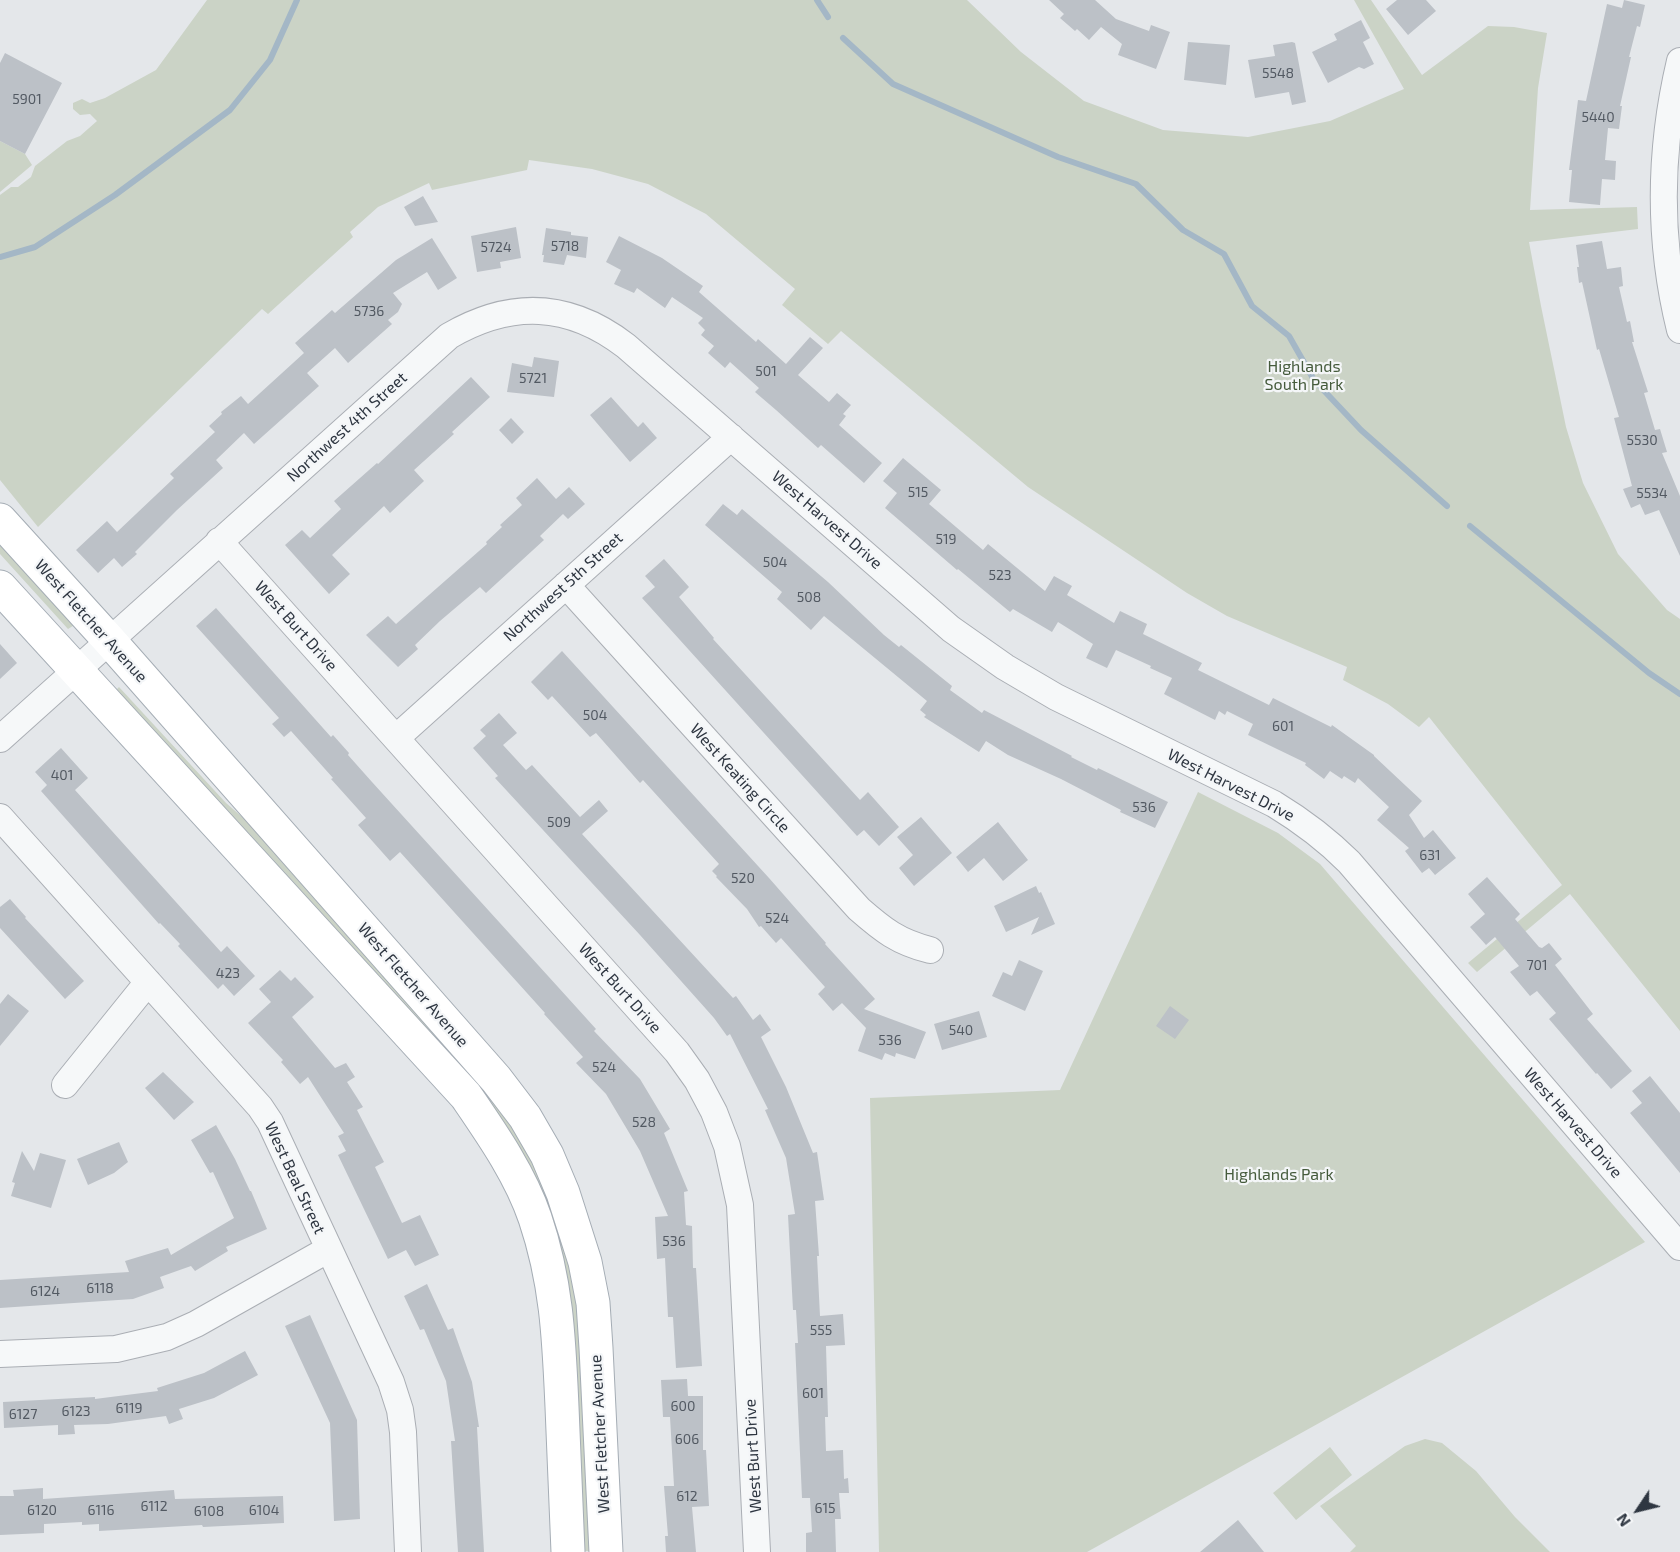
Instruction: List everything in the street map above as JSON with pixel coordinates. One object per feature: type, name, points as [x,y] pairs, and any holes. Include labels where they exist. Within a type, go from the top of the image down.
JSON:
[{"type":"main road","name":"West Fletcher Avenue","points":[[0,520],[109,640],[496,1079],[525,1117],[547,1155],[575,1226],[592,1302],[606,1552]]},
{"type":"main road","name":"West Fletcher Avenue","points":[[0,586],[466,1096],[515,1173],[534,1216],[547,1257],[555,1298],[560,1339],[568,1552]]},
{"type":"street","points":[[1680,61],[1670,101],[1666,134],[1663,206],[1667,266],[1680,330]]},
{"type":"street","name":"Northwest 4th Street","points":[[0,738],[435,347],[469,324],[521,310],[567,315],[590,323],[626,346],[730,437]]},
{"type":"street","name":"Northwest 5th Street","points":[[396,738],[730,437]]},
{"type":"street","name":"West Harvest Drive","points":[[730,437],[951,628],[1005,667],[1056,697],[1274,804],[1304,822],[1332,845],[1680,1247]]},
{"type":"street","name":"West Burt Drive","points":[[219,541],[677,1052],[697,1080],[714,1112],[727,1146],[740,1205],[757,1552]]},
{"type":"street","name":"West Keating Circle","points":[[566,585],[859,909],[886,933],[908,944],[930,950]]},
{"type":"street","name":"West Beal Street","points":[[0,817],[260,1107],[270,1122],[391,1382],[400,1410],[408,1552]]},
{"type":"street","points":[[65,1085],[148,982]]},
{"type":"street","points":[[0,1354],[116,1348],[167,1336],[196,1324],[329,1249]]},
{"type":"green space","name":"Highlands South Park","points":[[207,0],[967,0],[1021,52],[1084,101],[1163,130],[1248,137],[1330,121],[1404,89],[1354,0],[1371,0],[1422,75],[1488,26],[1514,27],[1547,33],[1538,88],[1530,210],[1637,207],[1638,229],[1529,242],[1566,427],[1583,483],[1618,554],[1667,610],[1680,619],[1680,1031],[1570,894],[1477,972],[1468,963],[1562,885],[1429,717],[1419,727],[1388,704],[1343,680],[1347,667],[1227,616],[1187,593],[1028,487],[841,331],[828,344],[782,305],[795,289],[706,214],[648,184],[592,169],[529,160],[527,170],[432,190],[429,183],[378,207],[350,232],[353,237],[268,314],[262,309],[38,527],[0,480],[0,195],[11,187],[18,187],[31,177],[35,166],[67,141],[80,136],[97,121],[90,114],[80,115],[73,109],[73,103],[82,99],[90,103],[105,98],[156,70]]},
{"type":"green space","points":[[0,141],[25,154],[32,165],[0,192]]},
{"type":"green space","points":[[0,539],[76,624],[68,629],[0,554]]},
{"type":"green space","points":[[119,687],[226,803],[264,836],[476,1072],[521,1134],[563,1229],[580,1312],[594,1551],[585,1551],[580,1525],[536,1193],[112,694]]},
{"type":"green space","name":"Highlands Park","points":[[1198,792],[1278,833],[1320,864],[1645,1242],[1087,1552],[879,1552],[870,1098],[1060,1090]]},
{"type":"green space","points":[[1425,1439],[1442,1443],[1476,1471],[1515,1517],[1550,1552],[1350,1552],[1356,1546],[1320,1506],[1405,1446]]},
{"type":"green space","points":[[1330,1447],[1352,1475],[1296,1520],[1273,1493]]},
{"type":"building","points":[[1049,0],[1095,0],[1116,19],[1149,31],[1151,25],[1170,32],[1156,69],[1118,55],[1122,44],[1101,27],[1089,40],[1077,29],[1075,31],[1060,18],[1064,14]]},
{"type":"building","points":[[1397,0],[1426,0],[1436,11],[1408,35],[1386,9]]},
{"type":"building","points":[[1624,0],[1645,5],[1629,57],[1631,57],[1620,106],[1622,106],[1619,129],[1608,128],[1605,160],[1616,161],[1615,180],[1602,179],[1600,205],[1569,202],[1572,170],[1569,170],[1578,100],[1586,101],[1607,4],[1622,8]]},
{"type":"building","points":[[1361,20],[1370,38],[1363,42],[1374,64],[1364,69],[1359,67],[1328,83],[1312,52],[1337,40],[1334,34]]},
{"type":"building","points":[[1188,42],[1230,45],[1226,85],[1184,80]]},
{"type":"building","points":[[1295,43],[1306,102],[1292,105],[1289,92],[1255,98],[1248,60],[1275,56],[1273,45]]},
{"type":"building","points":[[5,53],[62,83],[25,154],[0,141],[0,63]]},
{"type":"building","points":[[423,196],[438,222],[415,226],[404,207]]},
{"type":"building","points":[[516,227],[521,258],[500,262],[501,268],[477,272],[471,236]]},
{"type":"building","points":[[546,228],[588,237],[586,258],[567,255],[564,265],[543,262]]},
{"type":"building","points":[[619,236],[662,258],[703,286],[699,292],[756,342],[758,339],[786,364],[810,337],[823,348],[798,375],[829,402],[837,393],[851,405],[843,414],[846,416],[839,425],[882,463],[864,483],[821,445],[818,448],[755,392],[759,388],[730,362],[725,368],[708,353],[714,346],[701,335],[705,330],[698,323],[703,318],[672,297],[665,308],[637,288],[634,293],[614,284],[621,270],[606,262]]},
{"type":"building","points":[[432,238],[457,278],[438,290],[427,272],[393,293],[402,304],[398,312],[388,320],[392,324],[348,363],[335,348],[307,373],[319,386],[254,444],[244,433],[216,460],[223,468],[177,510],[122,567],[114,558],[98,573],[76,550],[107,521],[117,532],[174,478],[170,474],[215,432],[209,426],[222,414],[221,412],[241,396],[248,404],[304,353],[295,343],[332,310],[335,313],[396,260]]},
{"type":"building","points":[[1602,241],[1607,269],[1621,267],[1623,286],[1619,287],[1627,322],[1630,321],[1634,342],[1632,342],[1648,392],[1644,393],[1655,430],[1660,429],[1667,452],[1662,453],[1680,496],[1680,556],[1659,510],[1645,515],[1640,504],[1631,508],[1623,489],[1632,486],[1614,418],[1619,417],[1599,349],[1597,350],[1582,282],[1579,283],[1577,267],[1579,267],[1576,245]]},
{"type":"building","points":[[534,357],[559,361],[554,397],[507,392],[512,363],[532,367]]},
{"type":"building","points":[[471,377],[490,397],[414,470],[424,481],[390,513],[384,506],[332,555],[350,574],[329,594],[285,545],[302,530],[310,538],[341,509],[334,501],[378,464]]},
{"type":"building","points":[[611,397],[638,427],[643,422],[657,438],[630,462],[590,415]]},
{"type":"building","points":[[511,418],[524,432],[512,444],[499,430]]},
{"type":"building","points":[[903,458],[941,490],[929,504],[983,550],[988,544],[1045,591],[1054,576],[1072,586],[1067,595],[1114,623],[1120,611],[1147,624],[1143,634],[1202,663],[1198,670],[1269,705],[1273,698],[1331,727],[1332,725],[1374,755],[1422,801],[1409,815],[1424,838],[1433,830],[1456,858],[1435,875],[1429,868],[1422,873],[1405,851],[1409,848],[1377,820],[1389,807],[1358,778],[1355,783],[1344,776],[1342,779],[1330,771],[1324,779],[1305,765],[1306,763],[1248,735],[1253,724],[1227,711],[1225,715],[1219,711],[1215,720],[1164,694],[1172,678],[1150,668],[1151,666],[1116,650],[1107,668],[1086,658],[1093,644],[1058,622],[1052,632],[1013,609],[1010,612],[885,508],[897,493],[883,481]]},
{"type":"building","points":[[537,478],[556,499],[569,487],[585,504],[568,519],[563,514],[540,536],[544,540],[486,593],[480,587],[440,621],[415,645],[418,649],[398,667],[366,635],[388,616],[396,624],[487,544],[486,542],[502,527],[500,525],[522,505],[516,498]]},
{"type":"building","points":[[723,504],[737,515],[742,509],[828,582],[884,635],[899,647],[901,645],[952,686],[950,690],[982,713],[984,710],[1097,770],[1098,768],[1168,802],[1155,828],[1120,812],[1121,810],[1061,779],[1008,755],[986,741],[979,752],[924,717],[926,715],[920,710],[927,701],[824,616],[811,630],[777,599],[782,592],[705,525]]},
{"type":"building","points":[[664,559],[689,587],[679,597],[713,639],[860,800],[868,792],[899,827],[879,846],[864,830],[857,836],[642,598],[655,587],[645,576]]},
{"type":"building","points":[[216,608],[596,1029],[594,1031],[640,1079],[670,1129],[664,1133],[688,1191],[684,1192],[686,1225],[692,1226],[693,1268],[696,1268],[702,1366],[676,1368],[673,1317],[668,1317],[665,1258],[657,1259],[655,1217],[668,1216],[640,1151],[606,1094],[576,1063],[583,1057],[400,852],[390,861],[358,825],[366,818],[291,731],[284,737],[272,724],[279,718],[196,626]]},
{"type":"building","points":[[0,644],[17,663],[0,679]]},
{"type":"building","points":[[562,651],[769,878],[875,999],[864,1009],[926,1032],[915,1059],[896,1053],[895,1057],[885,1053],[882,1060],[858,1051],[866,1028],[842,1003],[833,1011],[818,994],[825,987],[781,938],[776,943],[761,926],[759,927],[747,909],[712,871],[719,864],[643,780],[640,783],[596,733],[590,737],[552,696],[548,700],[531,682]]},
{"type":"building","points":[[499,713],[517,733],[503,745],[526,770],[532,765],[580,817],[599,800],[608,811],[582,834],[733,998],[736,996],[753,1020],[760,1014],[771,1030],[761,1037],[786,1087],[813,1153],[817,1152],[824,1200],[815,1201],[820,1316],[843,1314],[845,1345],[826,1346],[828,1417],[825,1417],[826,1451],[843,1450],[844,1479],[848,1478],[849,1493],[839,1493],[841,1519],[835,1519],[836,1552],[806,1552],[806,1533],[812,1532],[810,1498],[802,1498],[795,1343],[798,1343],[796,1310],[793,1310],[788,1215],[795,1214],[786,1158],[765,1110],[768,1109],[730,1034],[727,1036],[714,1018],[640,935],[495,778],[498,776],[473,748],[486,736],[480,730]]},
{"type":"building","points":[[61,748],[88,778],[75,790],[221,952],[227,946],[255,976],[234,996],[223,984],[218,989],[41,791],[47,785],[35,772]]},
{"type":"building","points":[[921,817],[952,853],[914,886],[899,868],[913,855],[897,837]]},
{"type":"building","points":[[998,822],[1028,860],[1003,881],[984,858],[968,872],[956,857]]},
{"type":"building","points":[[1487,877],[1520,914],[1515,919],[1539,947],[1542,948],[1549,943],[1562,959],[1555,965],[1593,1014],[1587,1019],[1632,1071],[1611,1089],[1549,1019],[1556,1013],[1537,991],[1530,996],[1510,972],[1519,966],[1495,937],[1486,945],[1470,927],[1485,914],[1468,894]]},
{"type":"building","points":[[1036,886],[1055,924],[1031,935],[1039,917],[1006,932],[994,906]]},
{"type":"building","points":[[10,899],[84,981],[65,999],[0,928],[0,907]]},
{"type":"building","points":[[1019,960],[1043,971],[1025,1011],[992,996],[1003,972],[1012,976]]},
{"type":"building","points":[[280,970],[291,981],[295,977],[314,997],[292,1017],[335,1068],[346,1063],[355,1077],[347,1082],[363,1107],[357,1110],[384,1162],[375,1167],[402,1223],[420,1215],[439,1255],[415,1266],[406,1250],[388,1259],[338,1155],[346,1151],[338,1136],[344,1133],[308,1077],[300,1084],[281,1062],[283,1060],[248,1023],[271,1002],[259,989]]},
{"type":"building","points":[[8,994],[29,1011],[0,1046],[0,1004]]},
{"type":"building","points":[[1170,1006],[1189,1020],[1175,1039],[1156,1026]]},
{"type":"building","points":[[979,1011],[987,1037],[942,1050],[934,1024]]},
{"type":"building","points":[[163,1072],[194,1102],[174,1120],[145,1088]]},
{"type":"building","points":[[1650,1076],[1680,1113],[1680,1173],[1630,1113],[1642,1103],[1632,1091]]},
{"type":"building","points":[[216,1125],[251,1191],[267,1229],[226,1247],[228,1251],[195,1271],[191,1266],[160,1277],[164,1288],[133,1299],[0,1308],[0,1280],[129,1272],[125,1261],[168,1248],[171,1255],[234,1218],[213,1172],[210,1173],[191,1140]]},
{"type":"building","points":[[119,1142],[128,1162],[114,1173],[88,1185],[77,1159]]},
{"type":"building","points":[[22,1151],[34,1171],[40,1153],[66,1160],[51,1208],[11,1196],[15,1183],[12,1182]]},
{"type":"building","points":[[427,1284],[448,1330],[453,1328],[472,1382],[479,1427],[477,1427],[484,1552],[458,1552],[451,1441],[455,1441],[446,1381],[424,1329],[420,1330],[404,1296]]},
{"type":"building","points":[[310,1315],[357,1420],[360,1519],[334,1521],[330,1423],[285,1326]]},
{"type":"building","points":[[245,1351],[258,1375],[214,1398],[179,1409],[183,1419],[169,1424],[166,1416],[108,1424],[74,1425],[75,1434],[58,1435],[58,1425],[4,1428],[3,1402],[95,1397],[95,1399],[158,1391],[157,1388],[204,1373]]},
{"type":"building","points":[[687,1379],[688,1396],[703,1396],[703,1450],[706,1450],[709,1506],[692,1507],[696,1552],[666,1552],[665,1536],[668,1536],[664,1486],[674,1486],[670,1417],[663,1417],[661,1380]]},
{"type":"building","points":[[43,1488],[43,1499],[174,1490],[175,1499],[283,1496],[284,1523],[99,1531],[99,1524],[82,1525],[82,1522],[44,1524],[44,1533],[0,1535],[0,1496],[14,1496],[13,1490]]},
{"type":"building","points":[[1238,1520],[1264,1552],[1200,1552]]},
{"type":"waterway","points":[[0,257],[35,247],[115,195],[230,110],[270,60],[297,0]]},
{"type":"waterway","points":[[817,0],[828,17]]},
{"type":"waterway","points":[[843,38],[893,84],[1058,157],[1136,184],[1183,230],[1224,254],[1252,306],[1289,336],[1314,380],[1361,430],[1447,506]]},
{"type":"waterway","points":[[1470,526],[1649,673],[1680,694]]}]
